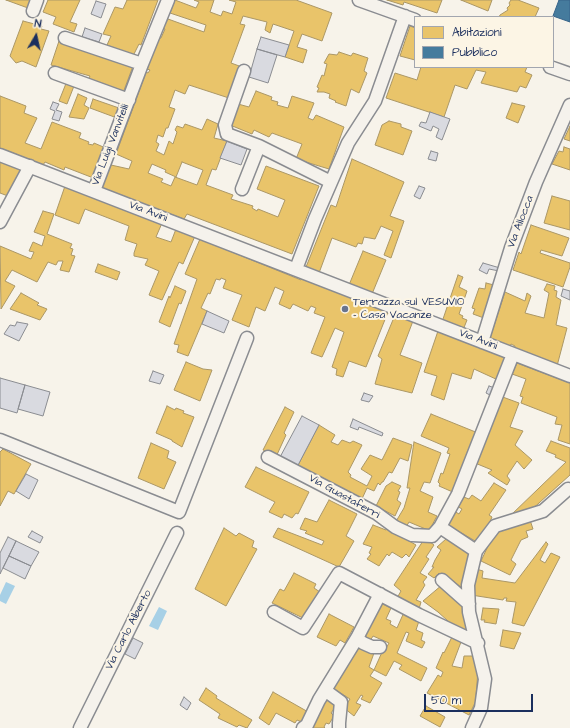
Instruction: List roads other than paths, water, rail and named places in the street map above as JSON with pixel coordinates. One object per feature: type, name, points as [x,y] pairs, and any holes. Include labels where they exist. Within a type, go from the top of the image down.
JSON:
[{"type":"street","name":"Via Luigi Vanvitelli","points":[[94,191],[168,0]]},
{"type":"street","points":[[296,269],[348,143],[375,101],[391,55],[410,18],[358,0]]},
{"type":"street","points":[[65,38],[142,64]]},
{"type":"street","points":[[553,68],[570,74]]},
{"type":"street","points":[[244,70],[225,125],[226,134],[259,146],[331,182]]},
{"type":"street","name":"Via Luigi Vanvitelli","points":[[55,73],[129,100]]},
{"type":"street","name":"Via Allocca","points":[[482,342],[511,248],[536,182],[570,105]]},
{"type":"street","points":[[242,189],[259,146]]},
{"type":"street","name":"Via Avini","points":[[0,155],[570,376]]},
{"type":"street","points":[[0,222],[30,166]]},
{"type":"street","points":[[0,440],[179,512],[247,338]]},
{"type":"street","points":[[476,551],[440,527],[458,494],[513,354]]},
{"type":"street","name":"Via Guastaferri","points":[[268,457],[376,513],[395,527],[412,535],[432,536],[440,527]]},
{"type":"street","points":[[472,728],[481,708],[485,679],[478,643],[469,612],[468,585],[476,551],[495,526],[544,512],[568,489]]},
{"type":"street","name":"Via Carlo Alberto","points":[[80,728],[177,533]]},
{"type":"street","points":[[274,612],[303,628],[339,573],[419,615],[478,643]]},
{"type":"street","points":[[442,580],[469,604]]},
{"type":"street","points":[[303,728],[307,725],[319,700],[326,691],[357,638],[380,594]]},
{"type":"street","points":[[357,638],[363,643],[380,647]]},
{"type":"street","points":[[326,691],[341,702],[339,728]]},
{"type":"water","points":[[6,582],[15,586],[6,604],[0,601],[0,595]]},
{"type":"water","points":[[159,607],[167,611],[158,630],[149,626]]},
{"type":"place","name":"Terrazza sul VESUVIO - Casa Vacanze","points":[[345,309]]}]
